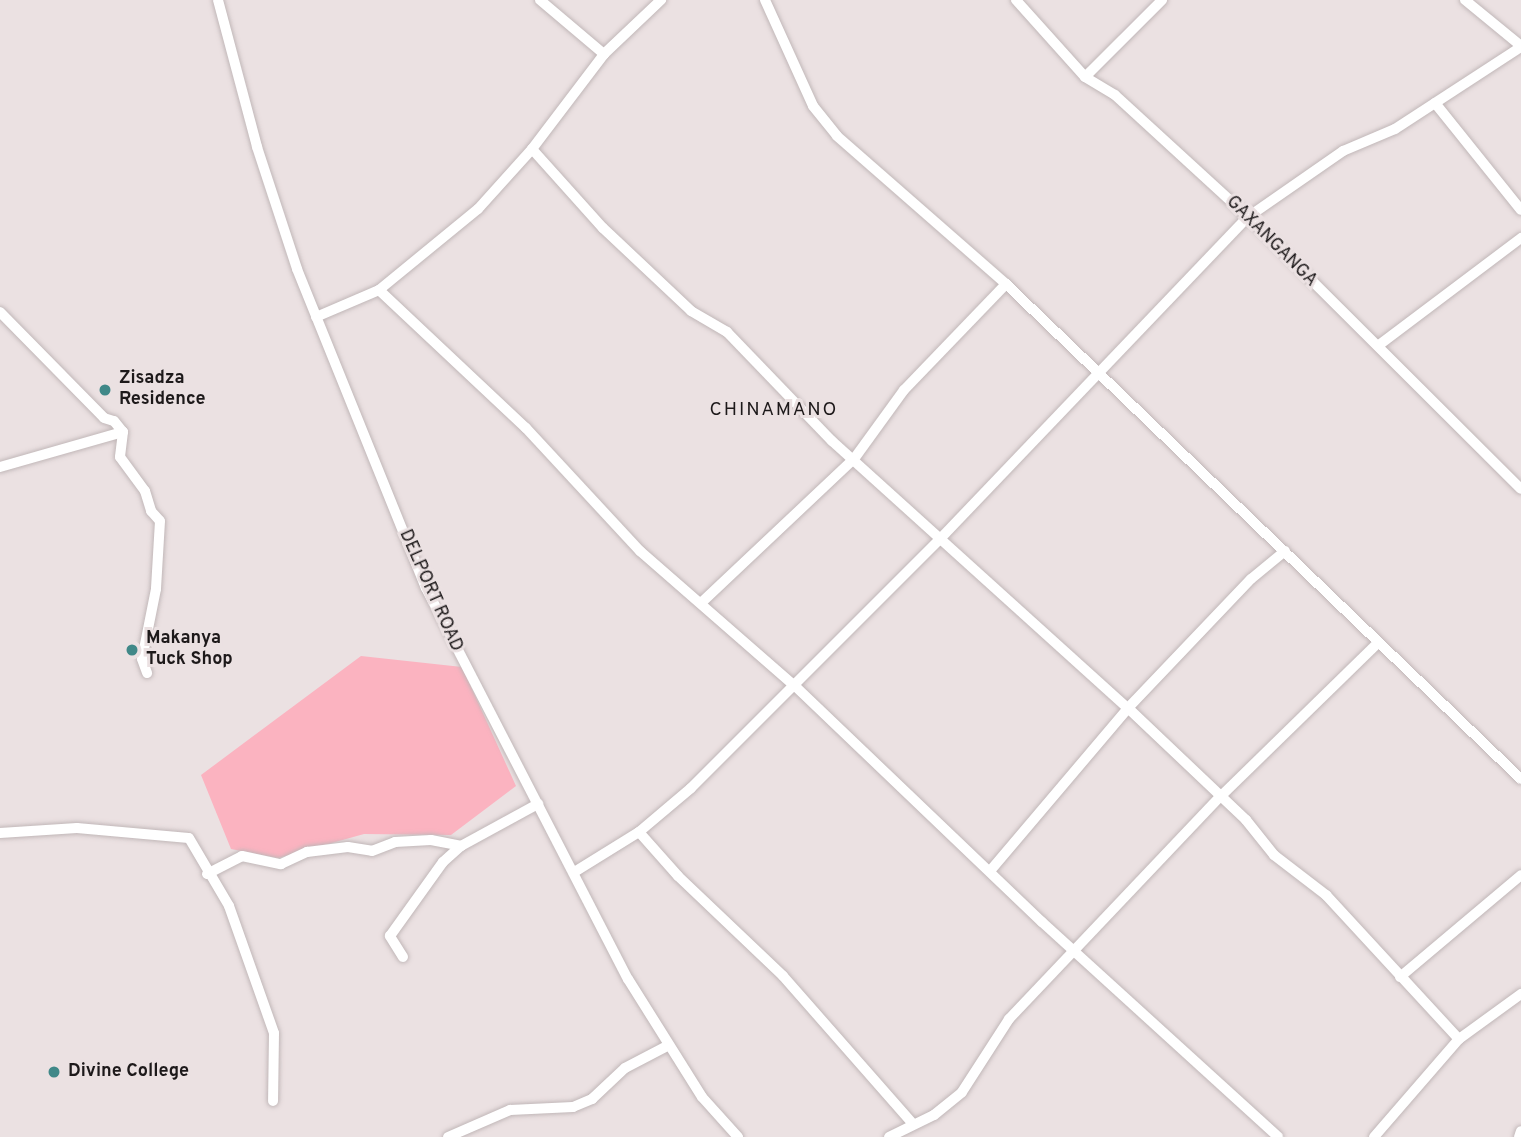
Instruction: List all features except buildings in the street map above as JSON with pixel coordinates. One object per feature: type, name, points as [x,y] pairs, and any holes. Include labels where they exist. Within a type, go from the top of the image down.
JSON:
[{"type":"street","name":"DELPORT ROAD","points":[[218,0],[257,147],[316,317],[426,588],[667,1046],[702,1097],[738,1137]]},
{"type":"street","points":[[540,0],[604,54]]},
{"type":"street","points":[[316,317],[379,290],[478,209],[532,149],[604,54],[661,0]]},
{"type":"street","points":[[765,0],[813,106],[836,136],[1006,284],[1521,779]]},
{"type":"street","name":"GAXANGANGA","points":[[1016,0],[1085,77],[1115,95],[1248,217],[1275,248],[1379,345],[1521,489]]},
{"type":"street","points":[[1085,77],[1162,0]]},
{"type":"street","points":[[576,871],[639,832],[795,686],[939,541],[1096,372],[1248,217],[1343,151],[1395,129],[1521,46],[1465,0]]},
{"type":"street","points":[[1435,103],[1521,210]]},
{"type":"street","points":[[532,149],[603,228],[691,311],[727,332],[939,541],[1128,708],[1220,797],[1268,849],[1326,895],[1459,1039]]},
{"type":"street","points":[[1379,345],[1521,238]]},
{"type":"street","points":[[701,603],[853,459],[904,390],[1006,284]]},
{"type":"street","points":[[379,290],[526,428],[633,544],[795,686],[1074,951],[1278,1137]]},
{"type":"street","points":[[0,312],[104,418],[114,421],[123,432],[120,457],[145,491],[162,529],[152,620],[144,638],[142,659],[146,673]]},
{"type":"street","points":[[0,467],[123,432]]},
{"type":"street","points":[[990,871],[1128,708],[1251,579],[1285,551]]},
{"type":"street","points":[[889,1137],[912,1123],[934,1115],[962,1092],[1009,1019],[1220,797],[1378,643]]},
{"type":"street","points":[[403,957],[390,936],[404,912],[461,846],[538,804]]},
{"type":"street","points":[[0,833],[77,828],[189,838],[207,874],[229,906],[274,1032],[272,1101]]},
{"type":"street","points":[[639,832],[678,876],[783,976],[912,1123]]},
{"type":"street","points":[[207,874],[242,856],[281,864],[307,852],[348,847],[372,851],[395,842],[431,840],[461,846]]},
{"type":"street","points":[[1400,977],[1521,875]]},
{"type":"street","points":[[1374,1137],[1459,1039],[1521,994]]},
{"type":"street","points":[[448,1137],[510,1110],[573,1107],[592,1099],[625,1068],[667,1046]]},
{"type":"street","points":[[1519,1137],[1521,1131]]},
{"type":"shaded area","points":[[361,656],[462,667],[516,786],[451,835],[364,834],[278,858],[231,849],[201,775]]},
{"type":"place","name":"Zisadza Residence","points":[[105,390]]},
{"type":"place","name":"Makanya Tuck Shop","points":[[132,650]]},
{"type":"place","name":"Divine College","points":[[54,1072]]},
{"type":"district","name":"CHINAMANO","points":[[774,411]]}]
